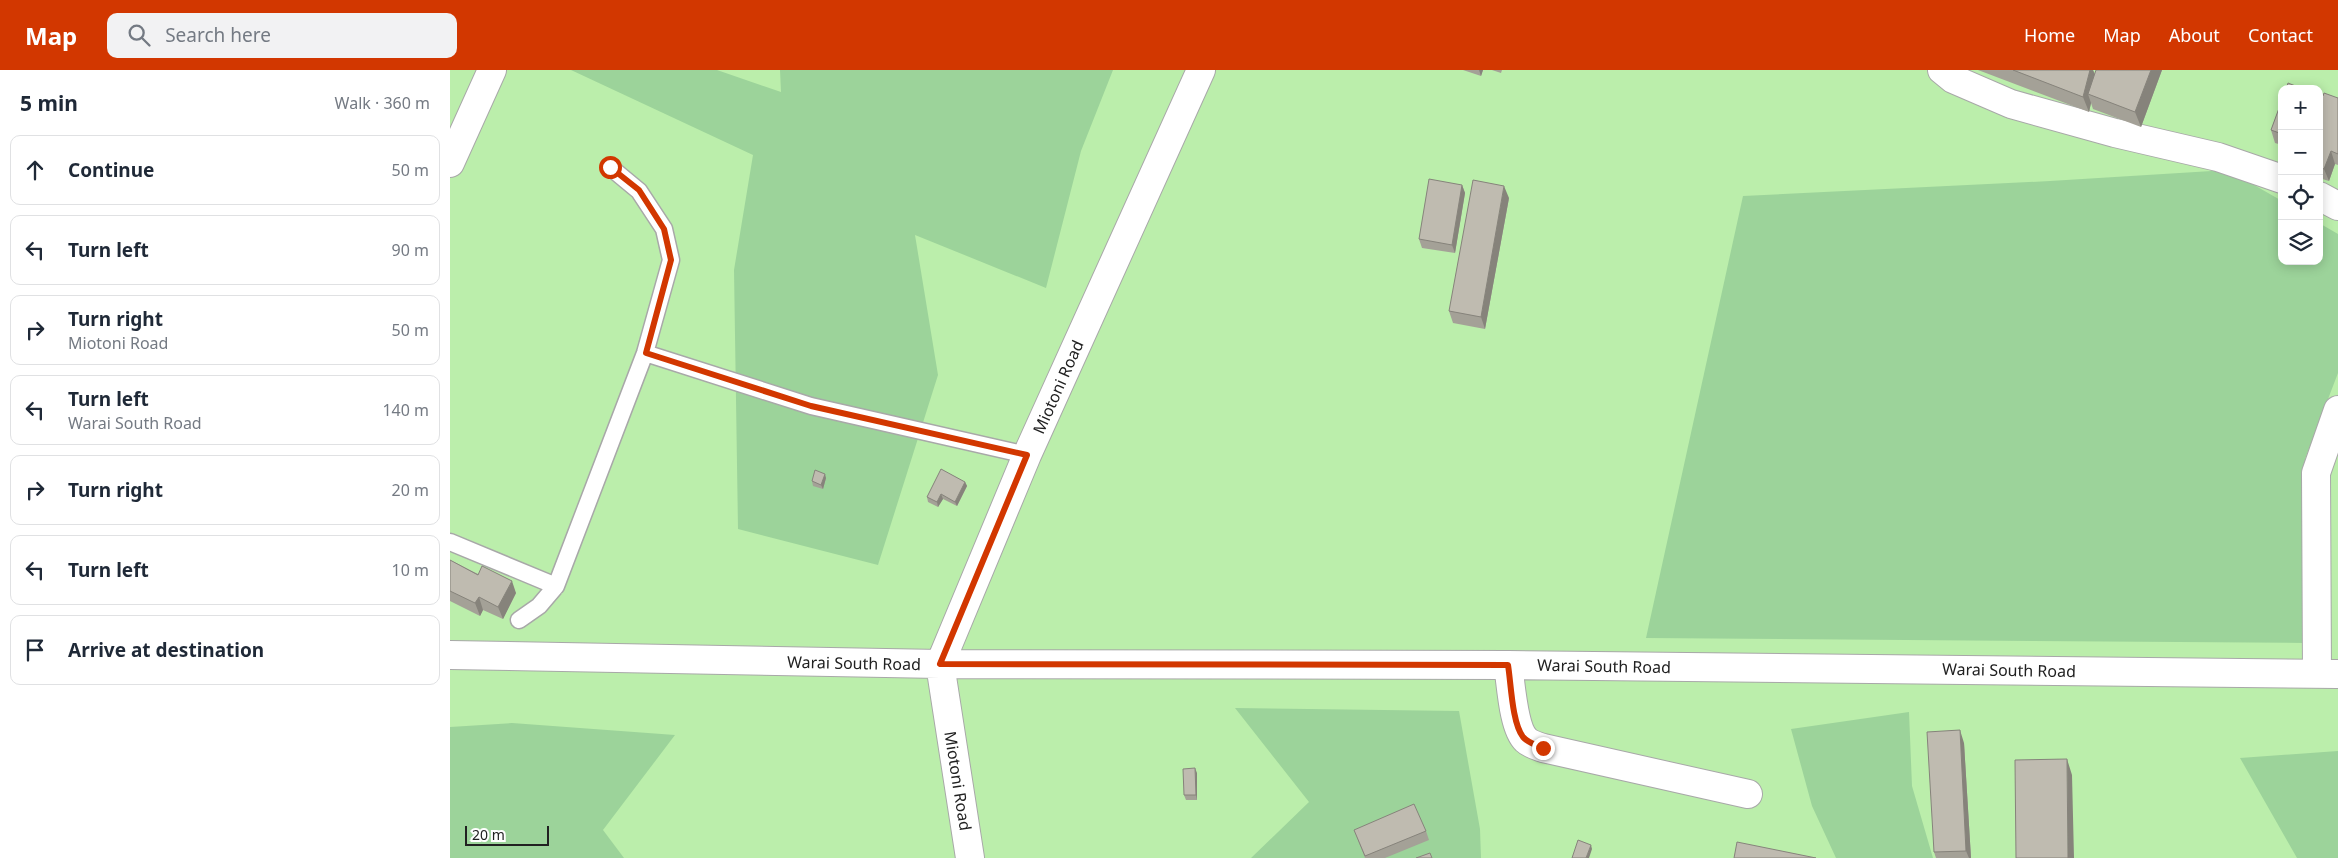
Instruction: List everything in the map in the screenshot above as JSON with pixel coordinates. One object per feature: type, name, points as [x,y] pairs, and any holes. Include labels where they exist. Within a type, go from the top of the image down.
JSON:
[{"type":"street","points":[[450,163],[492,70]]},
{"type":"street","name":"Miotoni Road","points":[[970,858],[940,664],[1027,455],[1201,70]]},
{"type":"street","points":[[1942,70],[1953,79],[2011,104],[2115,133],[2218,157],[2278,178]]},
{"type":"street","points":[[2323,198],[2338,206]]},
{"type":"street","points":[[2327,674],[2327,477],[2338,410]]},
{"type":"street","name":"Warai South Road","points":[[450,655],[940,664],[1508,665],[2327,674]]},
{"type":"street","points":[[1508,665],[1518,725],[1527,741],[1543,748],[1748,794]]},
{"type":"lane","points":[[519,620],[539,606],[556,586],[646,353],[671,260],[664,229],[639,190],[610,167]]},
{"type":"lane","points":[[646,353],[811,406],[1027,455]]},
{"type":"lane","points":[[450,542],[556,586]]},
{"type":"green space","points":[[450,70],[2338,70],[2338,858],[450,858]]},
{"type":"green space","points":[[571,70],[717,70],[781,92],[780,70],[1113,70],[1081,151],[1046,288],[915,235],[938,375],[878,565],[738,529],[734,270],[753,155]]},
{"type":"green space","points":[[2228,170],[2278,199],[2278,265],[2323,265],[2323,225],[2338,234],[2338,373],[2305,459],[2307,643],[1646,638],[1743,196]]},
{"type":"green space","points":[[1235,708],[1459,711],[1480,829],[1481,858],[1251,858],[1309,802]]},
{"type":"green space","points":[[1909,712],[1912,786],[1933,858],[1836,858],[1812,806],[1791,729]]},
{"type":"green space","points":[[512,723],[675,735],[603,830],[624,858],[450,858],[450,727]]},
{"type":"green space","points":[[2338,751],[2338,858],[2297,858],[2240,758]]},
{"type":"building","points":[[2013,70],[2090,70],[2083,97]]},
{"type":"building","points":[[2096,70],[2151,70],[2135,112],[2088,94]]},
{"type":"building","points":[[2324,93],[2338,98],[2338,154],[2331,151],[2324,169],[2323,169]]},
{"type":"building","points":[[2278,111],[2278,133],[2271,130]]},
{"type":"building","points":[[1429,179],[1462,185],[1452,245],[1419,239]]},
{"type":"building","points":[[1473,180],[1504,186],[1481,317],[1449,311]]},
{"type":"building","points":[[941,469],[965,482],[955,502],[941,494],[937,502],[927,497]]},
{"type":"building","points":[[815,470],[825,474],[821,485],[812,481]]},
{"type":"building","points":[[450,560],[478,575],[482,566],[512,581],[498,607],[479,597],[475,603],[450,591]]},
{"type":"building","points":[[1960,730],[1966,851],[1934,852],[1927,732]]},
{"type":"building","points":[[2067,759],[2068,858],[2016,858],[2015,760]]},
{"type":"building","points":[[1195,768],[1196,795],[1184,795],[1183,769]]},
{"type":"building","points":[[1414,804],[1426,831],[1365,856],[1354,830]]},
{"type":"building","points":[[1578,840],[1591,845],[1586,858],[1572,858]]},
{"type":"building","points":[[1737,842],[1816,858],[1734,858]]},
{"type":"building","points":[[1430,853],[1432,858],[1416,858]]},
{"type":"route","points":[[610,167],[639,190],[664,229],[671,260],[646,353],[811,406],[1027,455],[940,664],[1508,665],[1518,725],[1522,735],[1527,741],[1543,748]]}]
